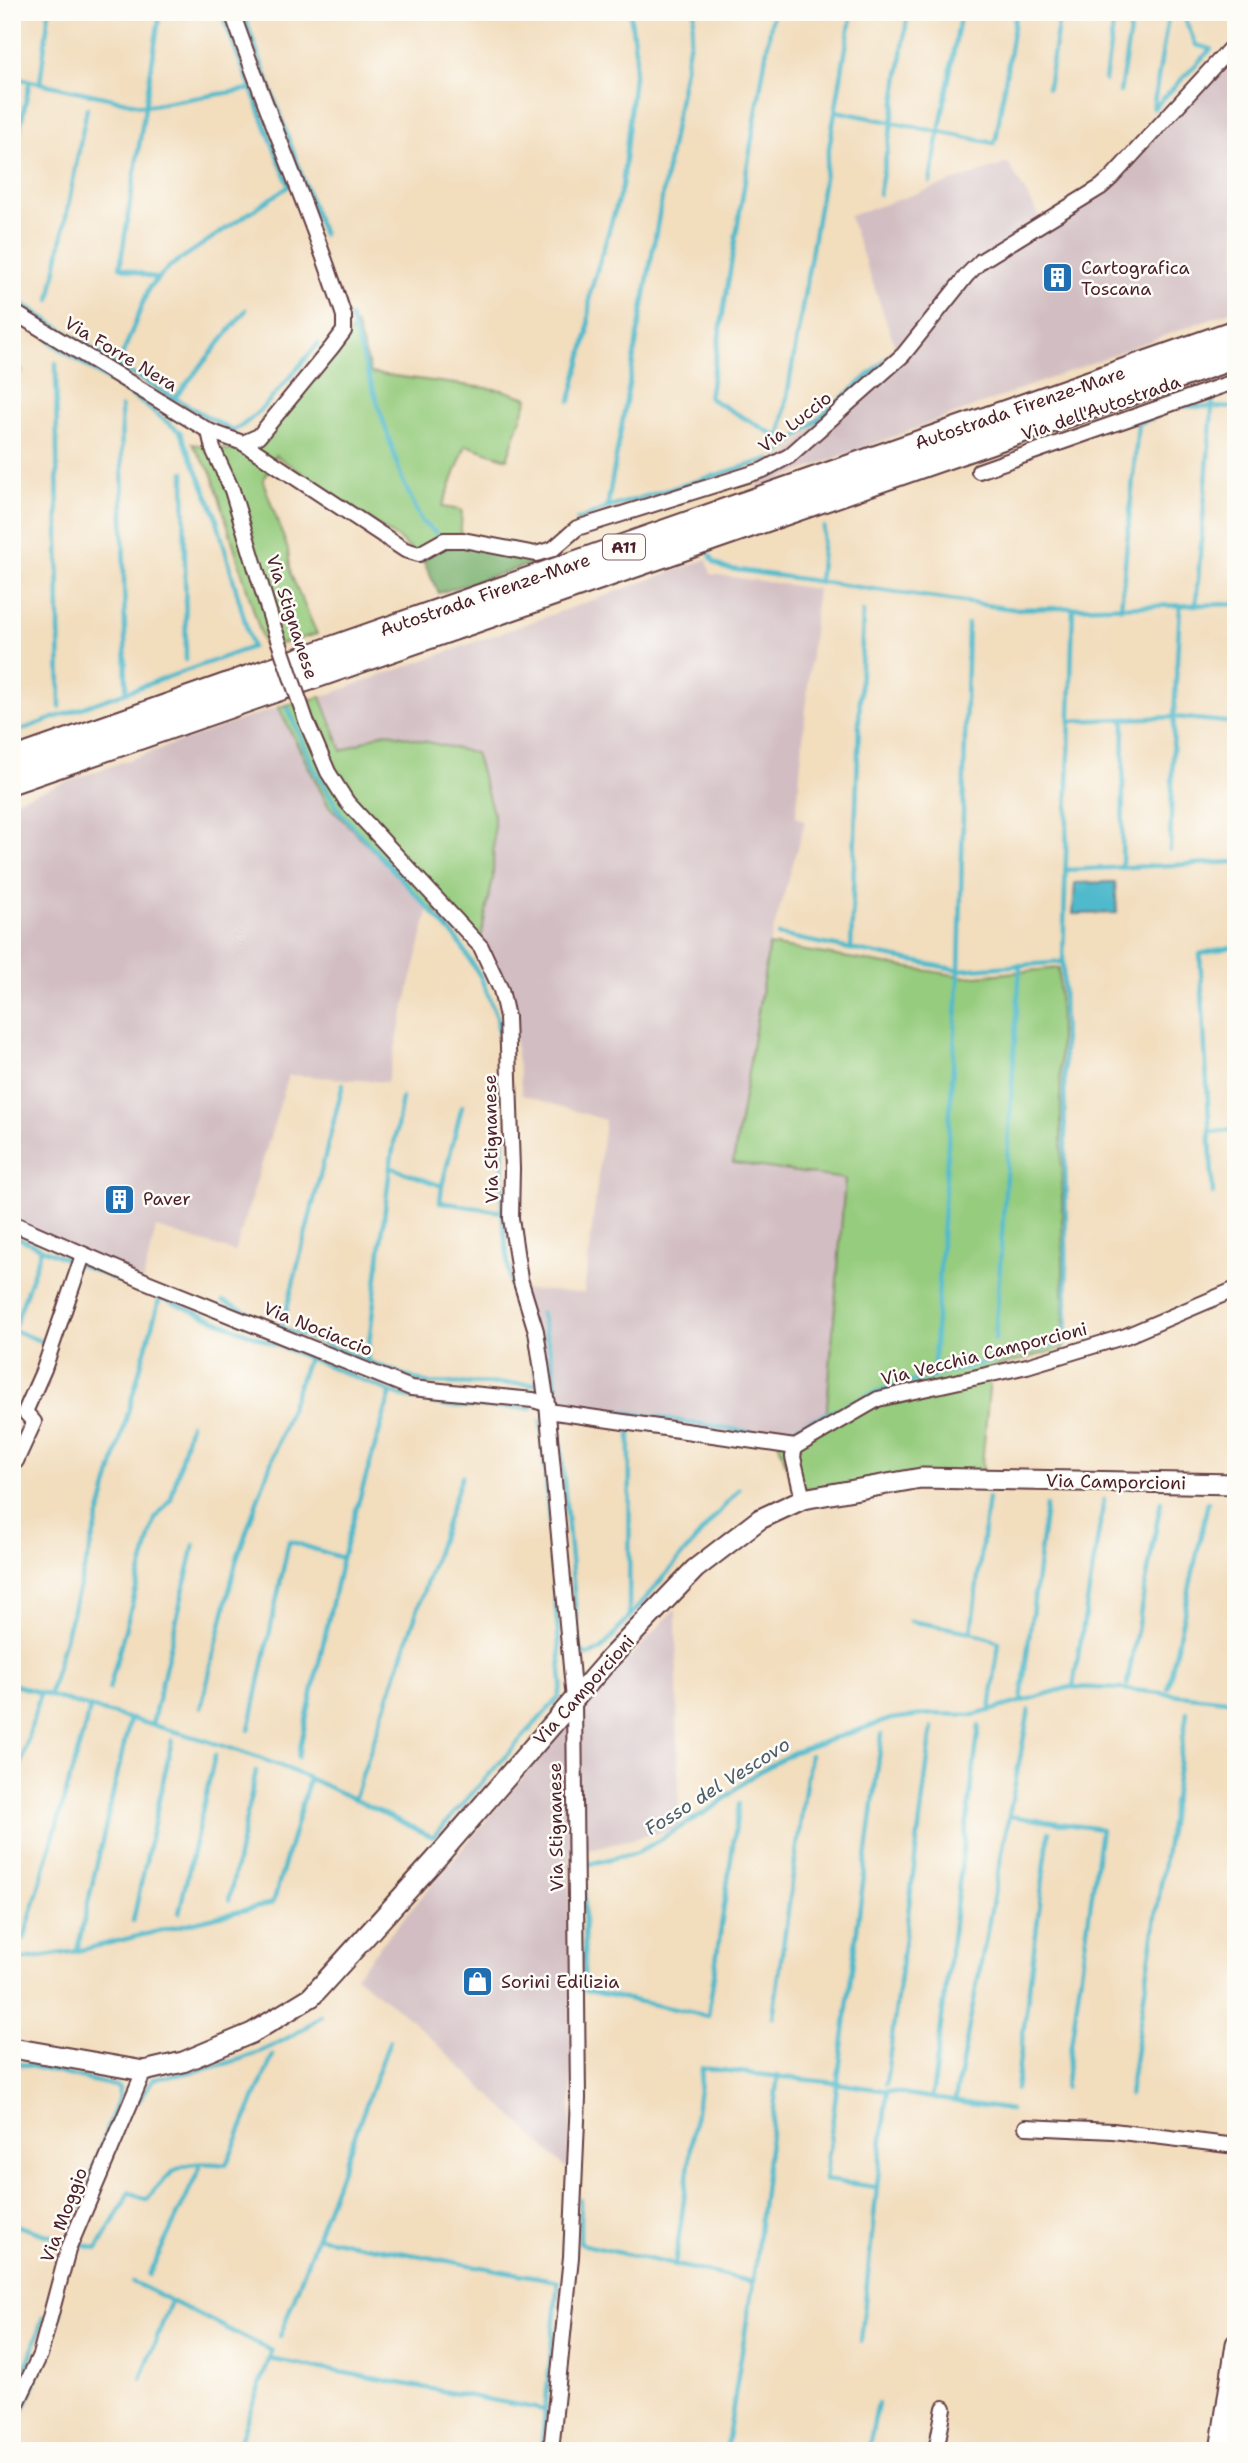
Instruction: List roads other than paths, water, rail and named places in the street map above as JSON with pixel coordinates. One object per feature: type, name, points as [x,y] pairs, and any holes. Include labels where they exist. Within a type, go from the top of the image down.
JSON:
[{"type":"highway","name":"Autostrada Firenze-Mare","points":[[12,761],[1236,332]]},
{"type":"highway","name":"Autostrada Firenze-Mare","points":[[12,781],[1236,356]]},
{"type":"main road","name":"Via Camporcioni","points":[[12,2048],[144,2071],[183,2062],[240,2038],[311,1997],[611,1657],[695,1569],[760,1519],[803,1499],[921,1478],[1236,1484]]},
{"type":"main road","points":[[1220,2451],[1233,2392],[1236,2344]]},
{"type":"street","points":[[209,431],[243,443],[259,436],[344,331],[344,316],[232,12]]},
{"type":"street","name":"Via Luccio","points":[[243,443],[405,550],[419,554],[444,540],[463,540],[536,554],[545,552],[553,550],[577,528],[763,470],[789,456],[903,355],[981,261],[1101,187],[1236,42]]},
{"type":"street","name":"Via Forre Nera","points":[[12,311],[209,431]]},
{"type":"street","name":"Via dell'Autostrada","points":[[979,471],[1236,381]]},
{"type":"street","name":"Via Stignanese","points":[[209,431],[213,449],[232,490],[307,723],[328,772],[347,802],[481,947],[501,990],[507,1017],[511,1219],[520,1279],[536,1331],[547,1408],[574,1700],[578,2098],[571,2257],[551,2451]]},
{"type":"street","name":"Via Nociaccio","points":[[12,1223],[83,1255],[411,1388],[533,1401],[547,1408],[795,1447]]},
{"type":"street","points":[[16,1461],[34,1422],[25,1412],[44,1369],[83,1255]]},
{"type":"street","name":"Via Vecchia Camporcioni","points":[[795,1447],[878,1399],[1027,1366],[1126,1336],[1236,1289]]},
{"type":"street","points":[[795,1447],[793,1457],[803,1499]]},
{"type":"street","name":"Via Moggio","points":[[12,2414],[40,2355],[68,2250],[144,2071]]},
{"type":"street","points":[[1026,2127],[1113,2132],[1236,2146]]},
{"type":"street","points":[[936,2451],[944,2408]]},
{"type":"water","points":[[1115,882],[1117,913],[1073,914],[1075,883]]},
{"type":"waterway","points":[[40,83],[49,12]]},
{"type":"waterway","points":[[158,279],[120,267],[160,12]]},
{"type":"waterway","points":[[118,366],[149,288],[169,267],[289,186],[221,12]]},
{"type":"waterway","points":[[243,12],[323,235]]},
{"type":"waterway","points":[[570,401],[588,332],[590,293],[622,187],[636,57],[630,12]]},
{"type":"waterway","points":[[607,508],[695,12]]},
{"type":"waterway","points":[[773,12],[709,398],[780,438],[787,447]]},
{"type":"waterway","points":[[780,438],[852,12]]},
{"type":"waterway","points":[[879,194],[908,12]]},
{"type":"waterway","points":[[930,182],[961,12]]},
{"type":"waterway","points":[[996,139],[1016,12]]},
{"type":"waterway","points":[[1048,88],[1060,12]]},
{"type":"waterway","points":[[1105,80],[1115,12]]},
{"type":"waterway","points":[[1120,92],[1133,12]]},
{"type":"waterway","points":[[1153,108],[1169,12]]},
{"type":"waterway","points":[[1153,109],[1211,49],[1196,45],[1182,12]]},
{"type":"waterway","points":[[12,77],[145,106],[251,89]]},
{"type":"waterway","points":[[12,166],[29,85]]},
{"type":"waterway","points":[[50,300],[87,108]]},
{"type":"waterway","points":[[836,111],[994,143]]},
{"type":"waterway","points":[[12,297],[118,366],[232,431],[265,405],[318,344]]},
{"type":"waterway","points":[[174,399],[246,310]]},
{"type":"waterway","points":[[350,317],[402,479],[422,522],[436,533]]},
{"type":"waterway","points":[[12,733],[252,647],[215,513],[180,432],[137,399],[49,341]]},
{"type":"waterway","points":[[777,455],[891,356]]},
{"type":"waterway","points":[[56,363],[60,707]]},
{"type":"waterway","points":[[12,372],[21,371]]},
{"type":"waterway","points":[[1196,604],[1213,397]]},
{"type":"waterway","points":[[1181,406],[1236,408]]},
{"type":"waterway","points":[[121,407],[126,688]]},
{"type":"waterway","points":[[1121,608],[1138,424],[1157,416]]},
{"type":"waterway","points":[[577,520],[607,508],[770,459]]},
{"type":"waterway","points":[[184,472],[186,660]]},
{"type":"waterway","points":[[819,582],[824,527]]},
{"type":"waterway","points":[[710,555],[714,562],[724,568],[1013,609],[1236,604]]},
{"type":"waterway","points":[[1170,850],[1180,605]]},
{"type":"waterway","points":[[541,1313],[554,1367],[558,1402],[776,1436],[884,1389],[1067,1341],[1063,962],[1073,608]]},
{"type":"waterway","points":[[851,949],[863,612]]},
{"type":"waterway","points":[[933,1378],[959,970],[968,624]]},
{"type":"waterway","points":[[288,708],[313,767],[341,814],[457,939],[480,976],[497,1017],[502,1062]]},
{"type":"waterway","points":[[1070,721],[1174,717],[1236,723]]},
{"type":"waterway","points":[[1122,868],[1124,719]]},
{"type":"waterway","points":[[1065,870],[1236,862]]},
{"type":"waterway","points":[[778,935],[959,970],[1063,962]]},
{"type":"waterway","points":[[1213,1194],[1200,954],[1236,946]]},
{"type":"waterway","points":[[995,1340],[1020,965]]},
{"type":"waterway","points":[[282,1328],[343,1084]]},
{"type":"waterway","points":[[367,1360],[390,1167],[402,1098]]},
{"type":"waterway","points":[[442,1186],[462,1106]]},
{"type":"waterway","points":[[1210,1132],[1236,1129]]},
{"type":"waterway","points":[[504,1134],[502,1212],[511,1287],[536,1373]]},
{"type":"waterway","points":[[390,1167],[442,1186],[440,1202],[502,1212]]},
{"type":"waterway","points":[[12,1235],[401,1396],[448,1406],[532,1408]]},
{"type":"waterway","points":[[13,1331],[41,1250]]},
{"type":"waterway","points":[[49,1696],[160,1297]]},
{"type":"waterway","points":[[223,1301],[282,1328],[425,1383],[539,1384],[538,1381]]},
{"type":"waterway","points":[[13,1330],[48,1344],[49,1341]]},
{"type":"waterway","points":[[201,1708],[237,1558],[308,1358]]},
{"type":"waterway","points":[[298,1757],[342,1558],[391,1392]]},
{"type":"waterway","points":[[12,1684],[245,1753],[278,1765],[433,1837],[558,1698],[562,1684],[541,1421]]},
{"type":"waterway","points":[[109,1689],[155,1519],[171,1499],[190,1424]]},
{"type":"waterway","points":[[559,1425],[579,1648],[586,1655],[601,1650],[739,1489]]},
{"type":"waterway","points":[[629,1618],[630,1429]]},
{"type":"waterway","points":[[354,1800],[462,1476]]},
{"type":"waterway","points":[[971,1632],[988,1498]]},
{"type":"waterway","points":[[1073,1687],[1104,1500]]},
{"type":"waterway","points":[[1127,1684],[1161,1501]]},
{"type":"waterway","points":[[1168,1688],[1208,1502]]},
{"type":"waterway","points":[[1021,1701],[1046,1506]]},
{"type":"waterway","points":[[249,1730],[289,1541],[342,1558]]},
{"type":"waterway","points":[[152,1725],[194,1545]]},
{"type":"waterway","points":[[910,1621],[971,1632],[999,1642],[990,1710]]},
{"type":"waterway","name":"Fosso del Vescovo","points":[[584,1980],[585,1865],[639,1852],[717,1805],[752,1776],[794,1752],[891,1719],[931,1714],[975,1715],[1070,1687],[1123,1689],[1236,1701]]},
{"type":"waterway","points":[[12,1799],[40,1693]]},
{"type":"waterway","points":[[24,1939],[90,1709]]},
{"type":"waterway","points":[[955,2100],[1029,1710]]},
{"type":"waterway","points":[[1129,2095],[1187,1712]]},
{"type":"waterway","points":[[77,1951],[130,1719]]},
{"type":"waterway","points":[[932,2097],[979,1726]]},
{"type":"waterway","points":[[886,2084],[932,1728]]},
{"type":"waterway","points":[[876,2187],[825,2180],[882,1734]]},
{"type":"waterway","points":[[133,1921],[172,1740]]},
{"type":"waterway","points":[[179,1913],[215,1755]]},
{"type":"waterway","points":[[773,2017],[810,1755]]},
{"type":"waterway","points":[[229,1900],[256,1771]]},
{"type":"waterway","points":[[12,1961],[77,1951],[273,1903],[309,1780]]},
{"type":"waterway","points":[[584,1990],[708,2016],[739,1804]]},
{"type":"waterway","points":[[1009,1816],[1101,1829],[1065,2088]]},
{"type":"waterway","points":[[1016,2089],[1049,1832]]},
{"type":"waterway","points":[[1231,1891],[1236,1862]]},
{"type":"waterway","points":[[138,2102],[153,2079],[241,2059],[281,2042],[321,2016]]},
{"type":"waterway","points":[[280,2336],[390,2040]]},
{"type":"waterway","points":[[76,2243],[97,2249],[130,2192],[146,2200],[179,2168],[198,2164],[226,2165],[273,2055]]},
{"type":"waterway","points":[[12,2062],[119,2087],[118,2100],[78,2210]]},
{"type":"waterway","points":[[675,2265],[702,2068],[836,2083],[1010,2110]]},
{"type":"waterway","points":[[726,2451],[753,2282],[778,2075]]},
{"type":"waterway","points":[[861,2341],[887,2091]]},
{"type":"waterway","points":[[149,2275],[200,2168]]},
{"type":"waterway","points":[[580,2199],[580,2244],[753,2282]]},
{"type":"waterway","points":[[12,2224],[66,2241],[67,2238]]},
{"type":"waterway","points":[[317,2237],[558,2281],[541,2451]]},
{"type":"waterway","points":[[133,2282],[272,2351],[236,2451]]},
{"type":"waterway","points":[[141,2379],[171,2301]]},
{"type":"waterway","points":[[51,2340],[61,2311]]},
{"type":"waterway","points":[[12,2394],[30,2358],[43,2317]]},
{"type":"waterway","points":[[269,2359],[545,2410]]},
{"type":"waterway","points":[[12,2435],[44,2362]]},
{"type":"waterway","points":[[868,2451],[878,2403]]},
{"type":"place","name":"Cartografica Toscana","points":[[1058,278]]},
{"type":"place","name":"Paver","points":[[120,1199]]},
{"type":"place","name":"Sorini Edilizia","points":[[478,1982]]}]
